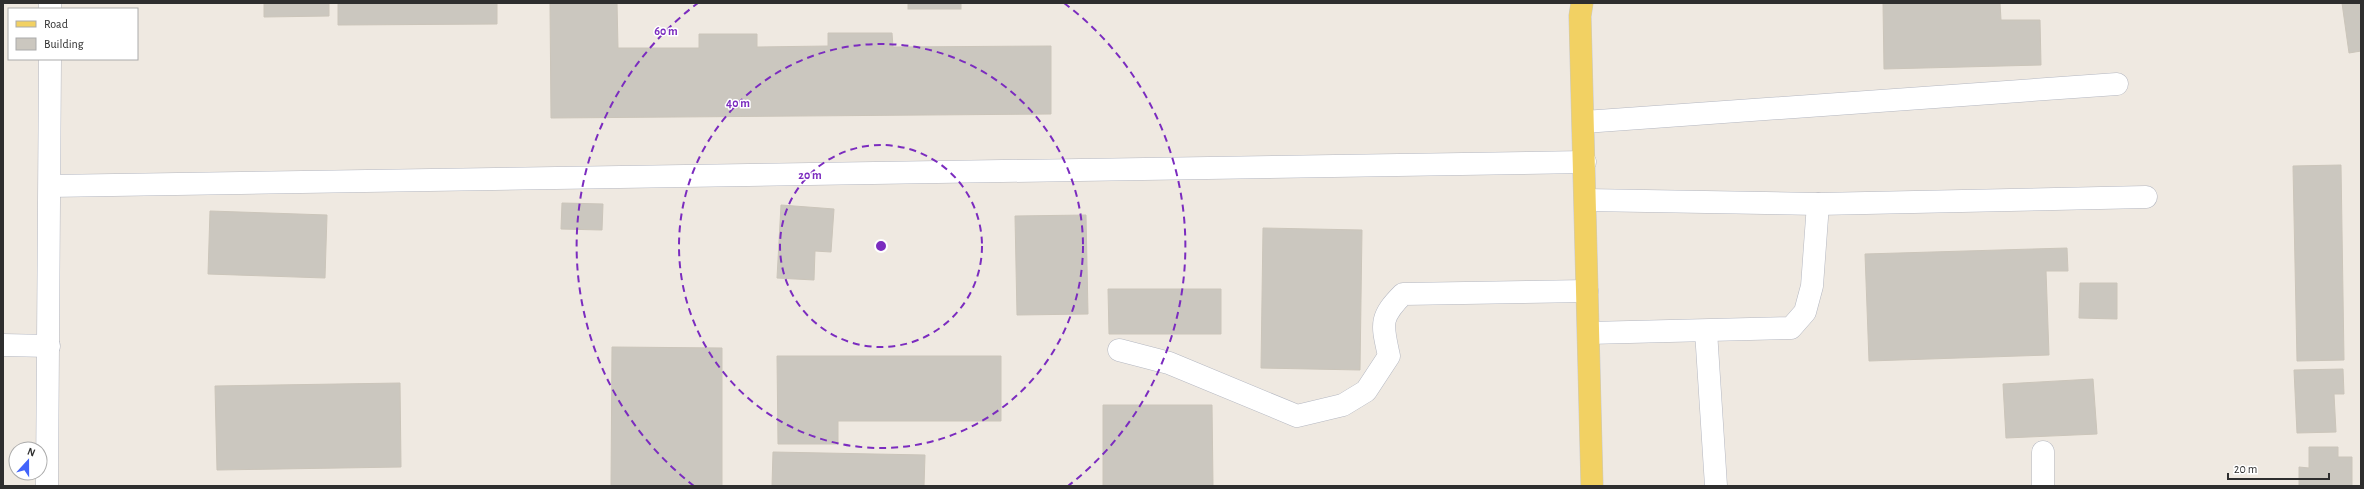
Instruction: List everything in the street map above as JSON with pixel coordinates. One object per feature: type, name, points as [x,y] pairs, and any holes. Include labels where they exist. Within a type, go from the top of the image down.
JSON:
[{"type":"main road","points":[[1580,7],[1592,486]]},
{"type":"street","points":[[47,486],[50,60]]},
{"type":"street","points":[[1584,122],[2116,84]]},
{"type":"street","points":[[50,186],[1585,162]]},
{"type":"street","points":[[1586,200],[1818,204],[2146,197]]},
{"type":"street","points":[[1589,333],[1791,328],[1805,312],[1812,286],[1818,204]]},
{"type":"street","points":[[1119,350],[1169,363],[1297,416],[1343,405],[1366,390],[1389,356],[1383,329],[1388,310],[1403,294],[1588,291]]},
{"type":"street","points":[[1706,331],[1716,486]]},
{"type":"street","points":[[3,345],[49,346]]},
{"type":"street","points":[[2043,452],[2043,486]]},
{"type":"building","points":[[264,3],[329,3],[329,16],[264,17]]},
{"type":"building","points":[[338,3],[497,3],[497,24],[338,25]]},
{"type":"building","points":[[550,3],[617,3],[618,48],[699,48],[699,34],[757,34],[757,47],[828,46],[828,33],[892,33],[893,47],[1051,46],[1051,114],[551,118]]},
{"type":"building","points":[[908,3],[961,3],[961,9],[908,9]]},
{"type":"building","points":[[1883,3],[2000,3],[2001,20],[2040,20],[2041,65],[1884,69]]},
{"type":"building","points":[[2342,3],[2361,3],[2361,51],[2349,53]]},
{"type":"building","points":[[2341,165],[2344,360],[2297,361],[2293,166]]},
{"type":"building","points":[[562,203],[603,204],[602,230],[561,229]]},
{"type":"building","points":[[781,205],[834,209],[831,252],[815,251],[814,280],[777,278]]},
{"type":"building","points":[[210,211],[327,215],[325,278],[208,274]]},
{"type":"building","points":[[1086,215],[1088,314],[1017,315],[1015,216]]},
{"type":"building","points":[[1263,228],[1362,230],[1360,370],[1261,368]]},
{"type":"building","points":[[2067,248],[2068,271],[2046,271],[2049,355],[1869,361],[1865,254]]},
{"type":"building","points":[[2080,283],[2117,283],[2117,319],[2079,318]]},
{"type":"building","points":[[1108,289],[1221,289],[1221,334],[1109,334]]},
{"type":"building","points":[[612,347],[722,348],[722,486],[611,486]]},
{"type":"building","points":[[777,356],[1001,356],[1001,421],[838,421],[838,444],[778,444]]},
{"type":"building","points":[[2343,369],[2344,394],[2334,394],[2336,432],[2297,433],[2294,370]]},
{"type":"building","points":[[2093,379],[2097,434],[2006,438],[2003,384]]},
{"type":"building","points":[[400,383],[401,467],[217,470],[215,386]]},
{"type":"building","points":[[1103,405],[1212,405],[1213,486],[1103,486]]},
{"type":"building","points":[[2309,447],[2338,447],[2338,457],[2352,457],[2352,486],[2299,486],[2299,467],[2309,468]]},
{"type":"building","points":[[773,452],[925,455],[924,486],[772,486]]}]
